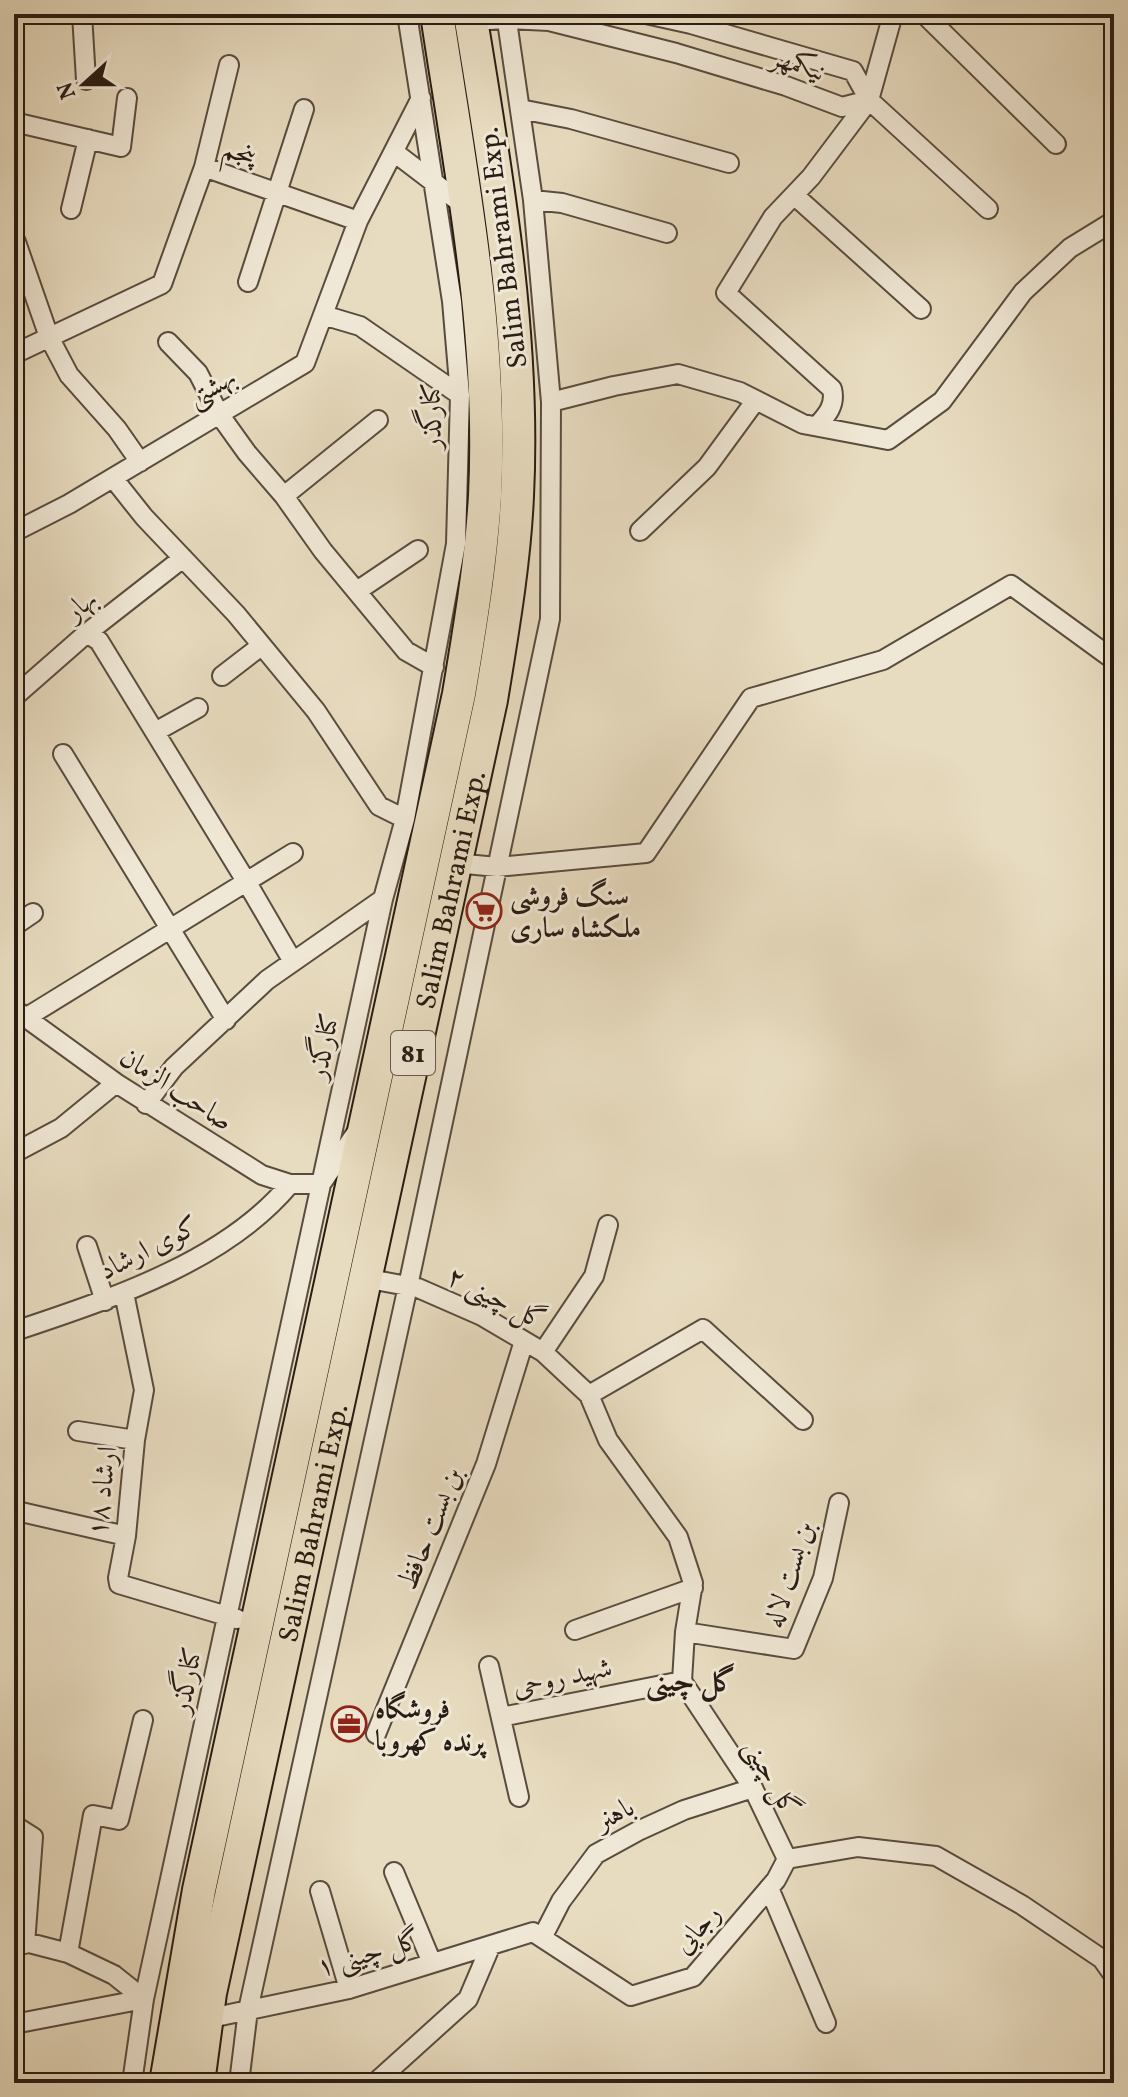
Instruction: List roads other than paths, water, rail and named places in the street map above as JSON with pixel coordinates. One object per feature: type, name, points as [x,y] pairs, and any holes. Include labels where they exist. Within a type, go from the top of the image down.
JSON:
[{"type":"highway","name":"Salim Bahrami Exp.","points":[[166,2083],[185,1884],[242,1620],[318,1336],[459,694],[475,596],[485,495],[484,372],[474,262],[437,14]]},
{"type":"highway","name":"Salim Bahrami Exp.","points":[[198,2083],[206,2019],[491,700],[507,601],[517,495],[517,368],[507,259],[471,17]]},
{"type":"street","points":[[82,14],[86,80]]},
{"type":"street","name":"کنارگذر","points":[[242,1620],[299,1288],[383,899],[405,819],[456,544],[460,395],[452,301],[407,14]]},
{"type":"street","points":[[525,14],[549,21]]},
{"type":"street","name":"نیکمهر","points":[[471,17],[506,16],[549,21],[676,53],[786,86],[842,107],[869,100],[853,71],[694,19],[646,14]]},
{"type":"street","points":[[817,426],[828,414],[834,398],[832,389],[726,293],[773,217],[869,100],[893,14]]},
{"type":"street","points":[[924,14],[1056,144]]},
{"type":"street","points":[[239,2083],[248,2010],[408,1286],[550,619],[551,402],[533,200],[506,16]]},
{"type":"street","points":[[676,53],[694,19]]},
{"type":"street","points":[[358,221],[444,60]]},
{"type":"street","points":[[204,167],[229,65]]},
{"type":"street","points":[[14,122],[121,147],[127,98]]},
{"type":"street","points":[[869,100],[988,209]]},
{"type":"street","points":[[248,282],[304,109]]},
{"type":"street","points":[[520,109],[571,119],[729,163]]},
{"type":"street","points":[[71,209],[88,139]]},
{"type":"street","points":[[394,152],[466,207]]},
{"type":"street","name":"پنجم","points":[[14,354],[162,284],[204,167],[358,221]]},
{"type":"street","points":[[794,195],[921,309]]},
{"type":"street","points":[[533,200],[562,203],[667,233]]},
{"type":"street","name":"بهشتی","points":[[14,532],[113,478],[305,363],[358,221]]},
{"type":"street","points":[[551,402],[678,374],[740,392],[803,424],[888,440],[942,401],[1023,292],[1070,248],[1114,221]]},
{"type":"street","points":[[16,242],[49,337],[69,375],[117,429],[140,462]]},
{"type":"street","points":[[323,315],[360,326],[460,395]]},
{"type":"street","points":[[168,342],[198,373],[219,414],[323,551],[406,651],[434,667]]},
{"type":"street","points":[[640,531],[707,467],[756,400]]},
{"type":"street","points":[[284,496],[378,420]]},
{"type":"street","points":[[113,478],[316,711],[379,806],[405,819]]},
{"type":"street","points":[[357,591],[418,550]]},
{"type":"street","name":"بهار","points":[[14,697],[87,633],[183,558]]},
{"type":"street","points":[[455,863],[497,867],[646,853],[751,698],[883,660],[1011,585],[1114,660]]},
{"type":"street","points":[[87,633],[99,641],[292,960]]},
{"type":"street","points":[[222,676],[261,646]]},
{"type":"street","points":[[155,732],[198,708]]},
{"type":"street","points":[[63,754],[226,1020]]},
{"type":"street","points":[[20,1013],[169,929],[293,853]]},
{"type":"street","points":[[146,1104],[174,1067],[267,980],[383,899]]},
{"type":"street","points":[[14,926],[33,913]]},
{"type":"street","name":"صاحب الزمان","points":[[20,1013],[146,1104],[262,1175],[290,1184],[321,1184]]},
{"type":"street","points":[[14,1153],[61,1128],[116,1083]]},
{"type":"street","points":[[321,1184],[366,1118]]},
{"type":"street","name":"کوی ارشاد","points":[[14,1329],[105,1301],[205,1252],[268,1209],[290,1184]]},
{"type":"street","points":[[543,1352],[594,1276],[608,1225]]},
{"type":"street","points":[[87,1246],[105,1301]]},
{"type":"street","name":"گل چینی ۲","points":[[364,1278],[418,1288],[482,1316],[543,1352],[589,1395]]},
{"type":"street","points":[[299,1288],[318,1336]]},
{"type":"street","name":"ارشاد ۱۸","points":[[124,1293],[144,1390],[135,1440],[119,1584],[242,1620]]},
{"type":"street","points":[[682,1681],[685,1632],[693,1583],[678,1537],[608,1440],[589,1395],[703,1329],[803,1420]]},
{"type":"street","name":"بن بست حافظ","points":[[376,1734],[486,1464],[524,1341]]},
{"type":"street","points":[[78,1431],[135,1440]]},
{"type":"street","name":"بن بست لاله","points":[[685,1632],[794,1649],[823,1578],[839,1503]]},
{"type":"street","points":[[21,1512],[126,1536]]},
{"type":"street","points":[[575,1630],[693,1588]]},
{"type":"street","points":[[489,1666],[519,1797]]},
{"type":"street","name":"شهید روحی","points":[[501,1717],[682,1681]]},
{"type":"street","name":"گل چینی","points":[[682,1681],[753,1788],[787,1859],[858,1847],[936,1856],[1022,1905],[1102,1959],[1114,1976]]},
{"type":"street","points":[[68,1953],[93,1815],[119,1820],[143,1720]]},
{"type":"street","name":"باهنر","points":[[542,1938],[561,1901],[596,1854],[684,1810],[753,1788]]},
{"type":"street","points":[[14,1825],[33,1837],[20,1941],[68,1953],[114,1975],[144,1999]]},
{"type":"street","name":"رجایی","points":[[542,1938],[631,1996],[693,1977],[769,1888],[787,1859]]},
{"type":"street","points":[[394,1872],[432,1963]]},
{"type":"street","points":[[132,2083],[144,1999],[185,1884]]},
{"type":"street","points":[[769,1888],[826,2023]]},
{"type":"street","points":[[320,1891],[349,1989]]},
{"type":"street","name":"گل چینی ۱","points":[[206,2019],[349,1989],[533,1932],[542,1938]]},
{"type":"street","points":[[375,2083],[468,1999],[491,1945]]},
{"type":"street","points":[[14,2024],[144,1999]]},
{"type":"place","name":"سنگ فروشی ملکشاه ساری","points":[[484,911]]},
{"type":"place","name":"فروشگاه پرنده کهروبا","points":[[349,1724]]},
{"type":"district","name":"گل چینی","points":[[691,1681]]}]
